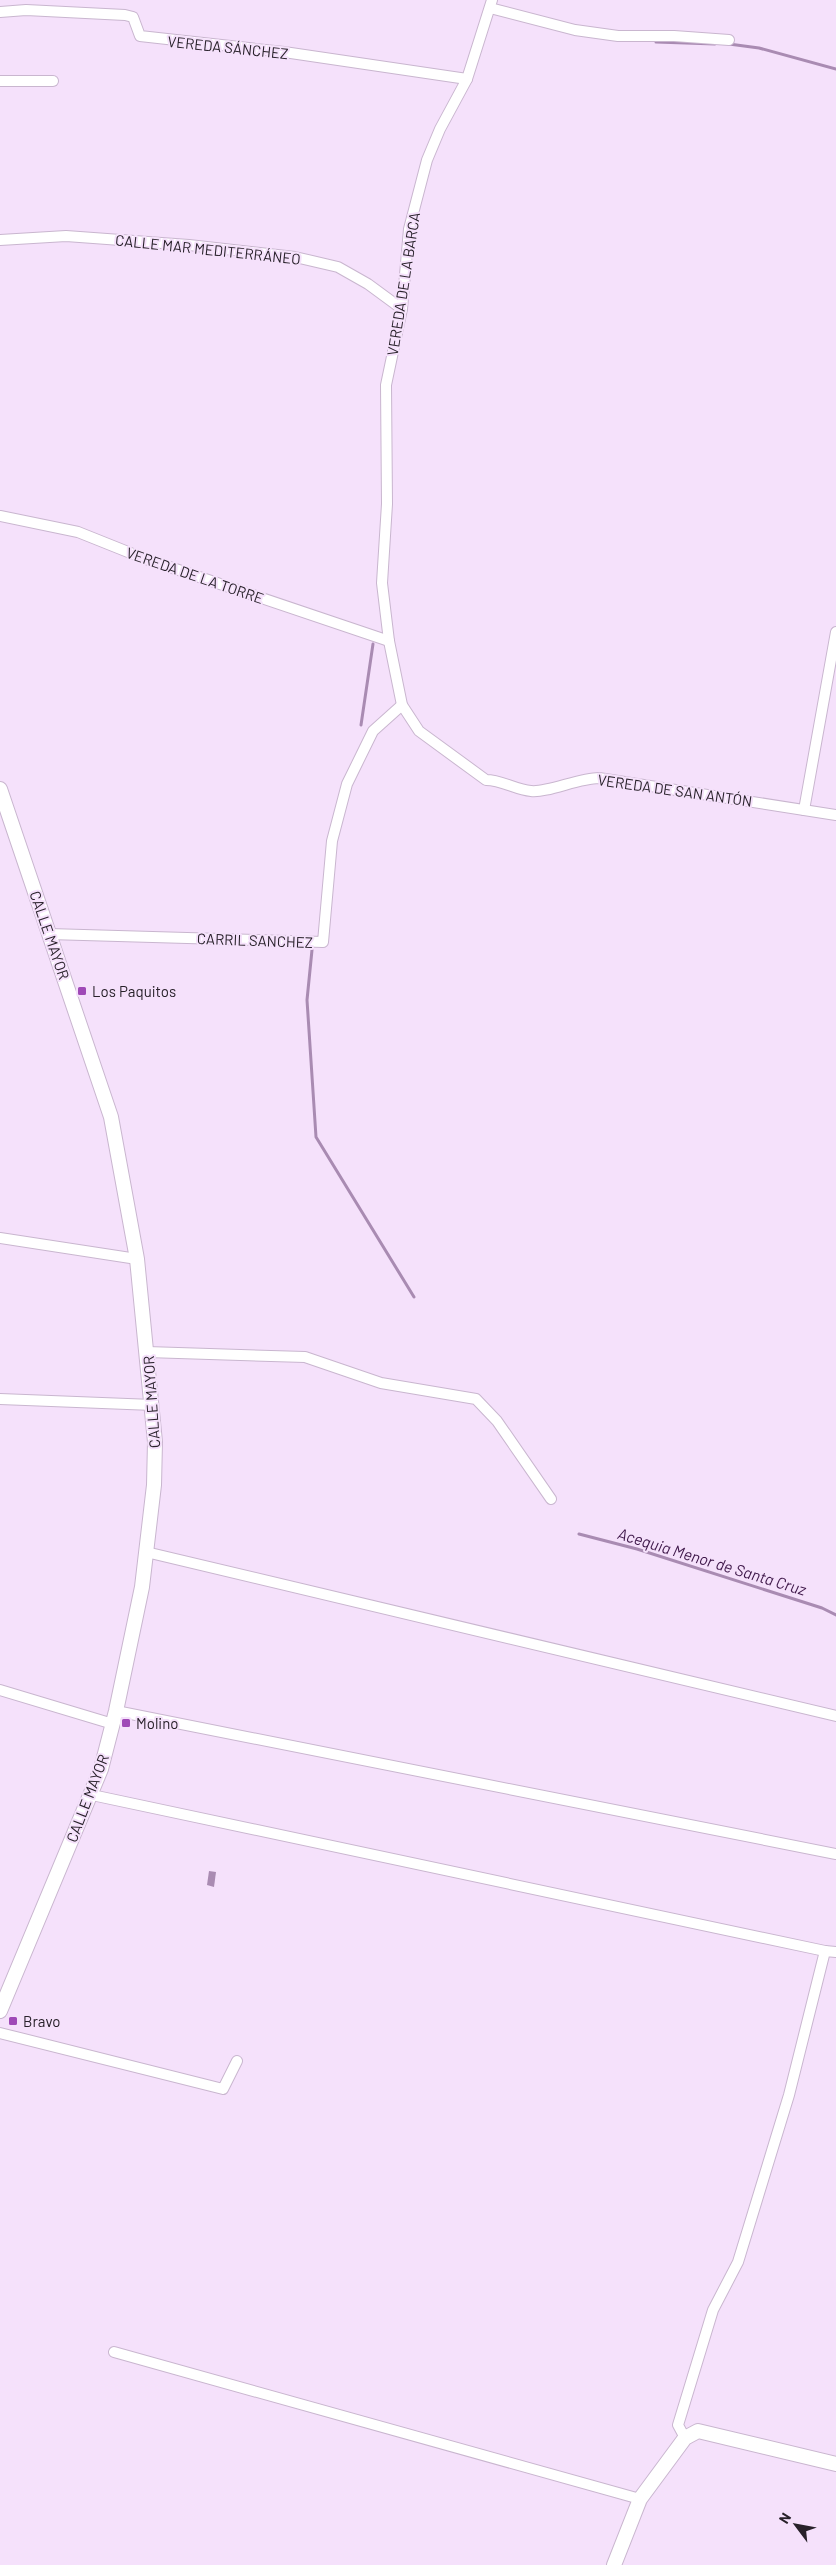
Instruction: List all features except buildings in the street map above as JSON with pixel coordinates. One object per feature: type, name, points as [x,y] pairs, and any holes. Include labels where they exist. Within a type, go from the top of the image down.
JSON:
[{"type":"main road","name":"CALLE MAYOR","points":[[0,789],[108,1103],[137,1259],[153,1405],[154,1485],[137,1614],[114,1718],[92,1795],[45,1898],[1,2004]]},
{"type":"main road","points":[[614,2565],[640,2499],[685,2438],[698,2431],[836,2464]]},
{"type":"street","points":[[491,4],[575,30],[609,35],[729,40]]},
{"type":"street","name":"VEREDA DE LA BARCA","points":[[389,641],[382,582],[387,504],[386,385],[402,309],[409,229],[427,160],[440,129],[467,80],[491,4]]},
{"type":"street","name":"VEREDA SÁNCHEZ","points":[[0,12],[26,10],[125,15],[133,17],[140,36],[284,52],[467,80]]},
{"type":"street","points":[[0,81],[53,81]]},
{"type":"street","name":"CALLE MAR MEDITERRÁNEO","points":[[0,240],[66,236],[189,245],[295,257],[338,267],[368,284],[402,309]]},
{"type":"street","name":"VEREDA DE LA TORRE","points":[[0,516],[78,532],[151,560],[389,641]]},
{"type":"street","points":[[804,810],[836,632]]},
{"type":"street","name":"VEREDA DE SAN ANTÓN","points":[[389,641],[402,705],[420,731],[486,780],[493,780],[532,792],[589,778],[599,778],[836,814]]},
{"type":"street","name":"CARRIL SANCHEZ","points":[[49,934],[323,942],[332,841],[347,784],[374,731],[402,705]]},
{"type":"street","points":[[0,1238],[137,1259]]},
{"type":"street","points":[[148,1352],[305,1357],[381,1383],[476,1399],[497,1421],[551,1499]]},
{"type":"street","points":[[0,1399],[153,1405]]},
{"type":"street","points":[[146,1552],[836,1716]]},
{"type":"street","points":[[0,1690],[114,1718],[836,1854]]},
{"type":"street","points":[[92,1795],[836,1952]]},
{"type":"street","points":[[685,2438],[678,2425],[713,2310],[738,2262],[789,2095],[825,1951]]},
{"type":"street","points":[[0,2033],[223,2089],[237,2062]]},
{"type":"street","points":[[114,2352],[640,2499]]},
{"type":"shaded area","points":[[209,1871],[216,1872],[214,1887],[207,1885]]},
{"type":"waterway","points":[[656,42],[715,44]]},
{"type":"waterway","points":[[729,44],[759,48],[836,69]]},
{"type":"waterway","name":"Acequia Menor de Santa Cruz","points":[[361,725],[373,644]]},
{"type":"waterway","name":"Acequia Menor de Santa Cruz","points":[[312,950],[307,1000],[316,1137],[414,1297]]},
{"type":"waterway","name":"Acequia Menor de Santa Cruz","points":[[579,1534],[637,1549],[822,1608],[836,1615]]},
{"type":"place","name":"Los Paquitos","points":[[82,991]]},
{"type":"place","name":"Molino","points":[[126,1723]]},
{"type":"place","name":"Bravo","points":[[13,2021]]}]
